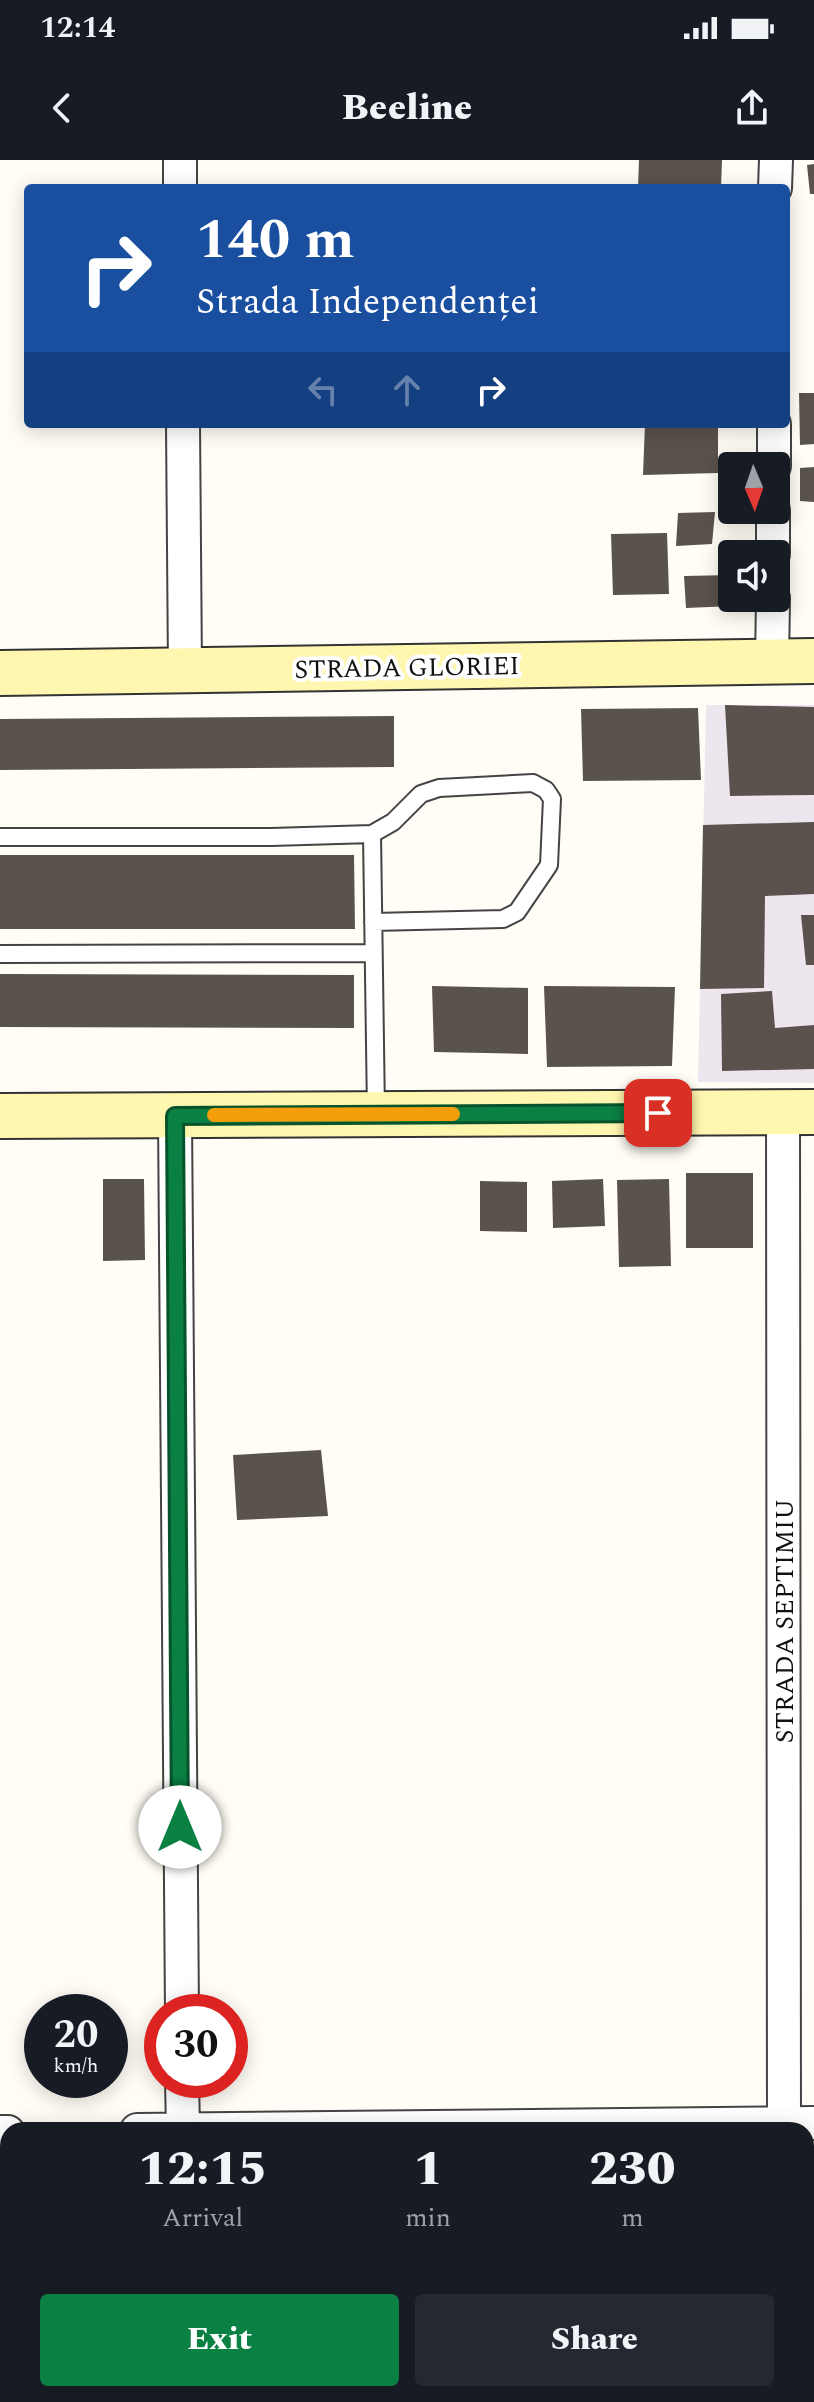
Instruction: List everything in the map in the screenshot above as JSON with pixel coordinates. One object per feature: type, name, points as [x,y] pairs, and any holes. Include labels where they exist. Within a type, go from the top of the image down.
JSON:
[{"type":"street","points":[[180,160],[180,184]]},
{"type":"street","points":[[775,184],[776,160]]},
{"type":"street","points":[[183,428],[185,670]]},
{"type":"street","points":[[774,428],[774,452]]},
{"type":"street","points":[[777,612],[793,662]]},
{"type":"street","name":"STRADA GLORIEI","points":[[0,673],[793,662]]},
{"type":"street","points":[[0,1116],[798,1112]]},
{"type":"street","name":"STRADA SEPTIMIU","points":[[794,2122],[798,1112]]},
{"type":"street","points":[[175,1116],[182,1994]]},
{"type":"street","points":[[182,2098],[183,2122]]},
{"type":"lane","points":[[0,837],[372,834],[393,822],[421,794],[439,788],[533,783],[546,790],[552,799],[549,865],[517,912],[503,919],[373,922]]},
{"type":"lane","points":[[372,834],[376,1114]]},
{"type":"lane","points":[[0,954],[373,953]]},
{"type":"shaded area","points":[[706,705],[814,705],[814,1083],[698,1082]]},
{"type":"building","points":[[639,160],[722,160],[721,184],[638,184]]},
{"type":"building","points":[[814,164],[814,194],[810,194],[807,165]]},
{"type":"building","points":[[799,393],[814,393],[814,444],[800,445]]},
{"type":"building","points":[[645,428],[718,428],[718,473],[643,475]]},
{"type":"building","points":[[814,467],[814,502],[800,501],[800,468]]},
{"type":"building","points":[[715,512],[712,544],[676,546],[678,513]]},
{"type":"building","points":[[667,533],[669,594],[613,595],[611,534]]},
{"type":"building","points":[[718,575],[718,607],[686,608],[684,576]]},
{"type":"building","points":[[725,705],[814,707],[814,795],[730,796]]},
{"type":"building","points":[[698,708],[701,780],[583,781],[581,709]]},
{"type":"building","points":[[394,716],[394,767],[0,770],[0,719]]},
{"type":"building","points":[[814,822],[814,894],[765,896],[764,988],[700,989],[703,825]]},
{"type":"building","points":[[0,855],[354,855],[355,929],[0,929]]},
{"type":"building","points":[[801,915],[814,915],[814,965],[806,965]]},
{"type":"building","points":[[0,974],[354,975],[354,1028],[0,1027]]},
{"type":"building","points":[[432,986],[528,988],[528,1054],[434,1052]]},
{"type":"building","points":[[544,986],[675,987],[672,1066],[547,1067]]},
{"type":"building","points":[[772,991],[775,1028],[814,1025],[814,1069],[722,1071],[721,994]]},
{"type":"building","points":[[686,1173],[753,1173],[753,1248],[686,1248]]},
{"type":"building","points":[[103,1179],[144,1179],[145,1260],[103,1261]]},
{"type":"building","points":[[603,1179],[605,1226],[553,1228],[552,1181]]},
{"type":"building","points":[[669,1179],[671,1266],[619,1267],[617,1180]]},
{"type":"building","points":[[480,1181],[527,1182],[527,1232],[480,1231]]},
{"type":"building","points":[[321,1450],[328,1516],[237,1520],[233,1455]]},
{"type":"slow traffic","points":[[214,1115],[453,1114]]},
{"type":"route","points":[[180,1827],[175,1116],[658,1113]]}]
